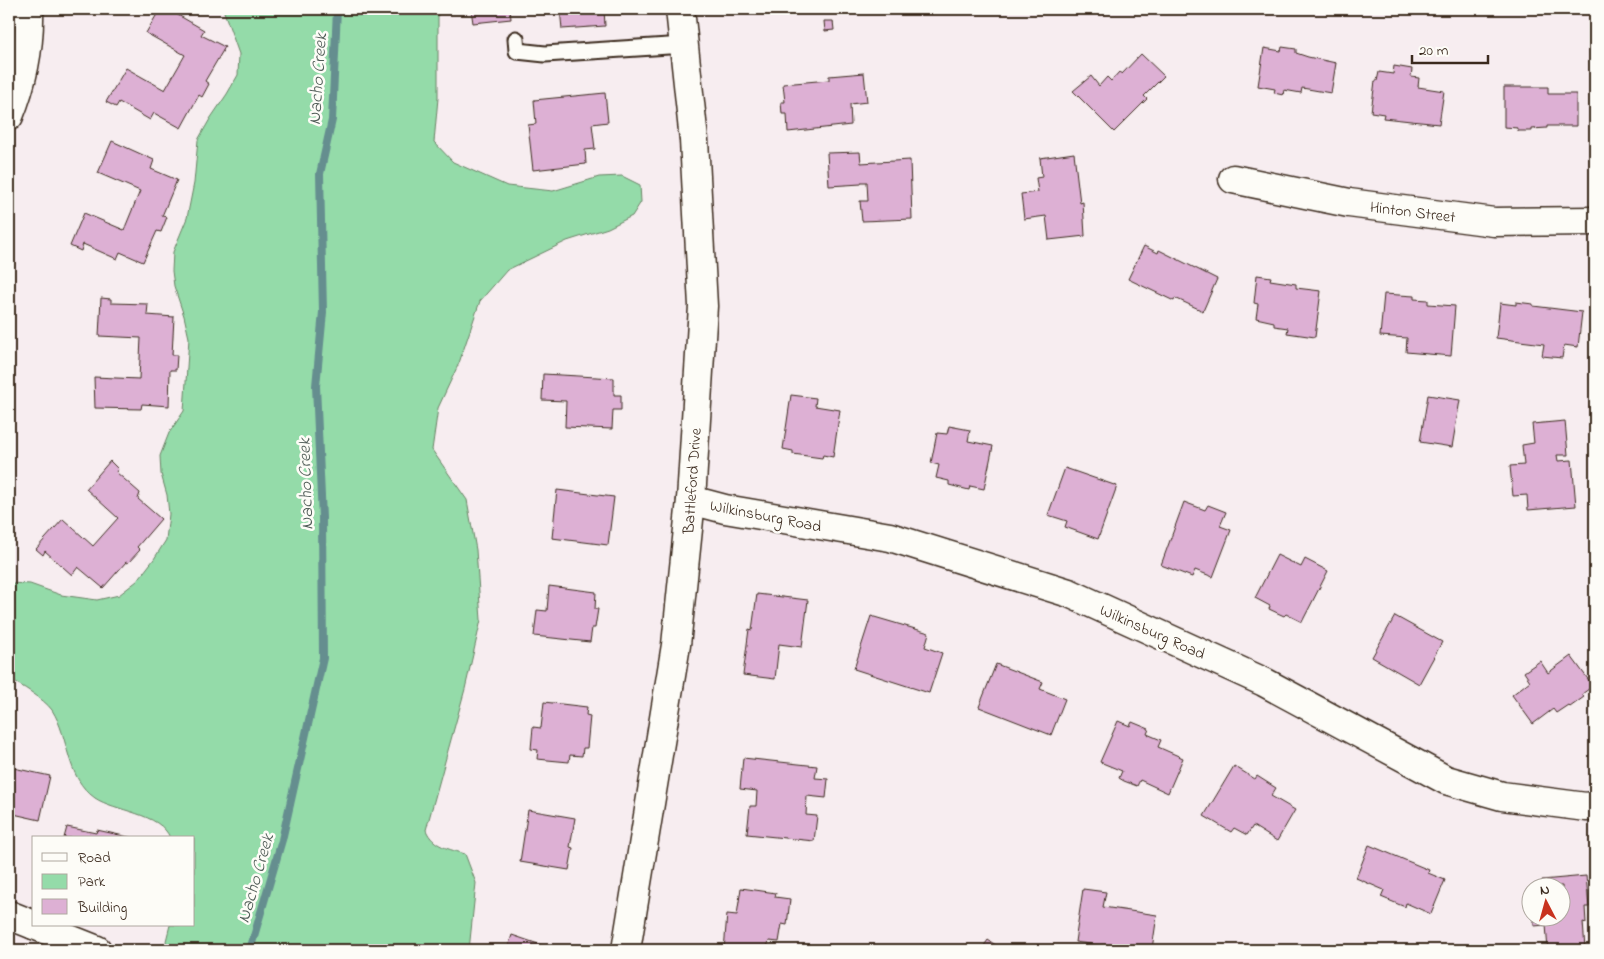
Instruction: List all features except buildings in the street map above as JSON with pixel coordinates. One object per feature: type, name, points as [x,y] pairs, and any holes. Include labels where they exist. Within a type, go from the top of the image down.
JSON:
[{"type":"street","points":[[9,116],[16,99],[26,61],[29,9]]},
{"type":"street","name":"Battleford Drive","points":[[626,950],[676,645],[691,500],[703,306],[694,140],[680,9]]},
{"type":"street","name":"Hinton Street","points":[[1233,179],[1349,203],[1494,222],[1595,222]]},
{"type":"street","name":"Wilkinsburg Road","points":[[691,500],[725,509],[890,538],[1069,593],[1264,682],[1446,780],[1502,796],[1586,807],[1595,806]]},
{"type":"street","points":[[9,915],[32,924]]},
{"type":"street","points":[[37,926],[97,950]]},
{"type":"lane","points":[[516,39],[518,51],[545,54],[684,45]]},
{"type":"green space","points":[[223,9],[438,9],[438,98],[434,142],[453,162],[507,186],[553,191],[599,177],[622,176],[640,185],[641,202],[632,216],[608,228],[567,241],[507,270],[480,301],[459,363],[438,408],[432,450],[467,500],[476,550],[481,620],[465,689],[426,830],[437,844],[465,854],[476,883],[469,950],[170,950],[166,941],[170,926],[195,926],[195,836],[169,836],[157,823],[95,798],[78,779],[58,721],[52,710],[38,697],[9,679],[9,583],[30,584],[61,595],[97,600],[119,595],[137,581],[166,540],[169,514],[167,495],[161,474],[160,456],[169,433],[184,411],[189,338],[174,286],[172,271],[173,252],[187,218],[194,183],[198,140],[238,75],[239,54]]},
{"type":"waterway","name":"Nacho Creek","points":[[250,950],[282,840],[323,658],[322,518],[316,386],[323,312],[320,174],[332,120],[337,9]]}]
